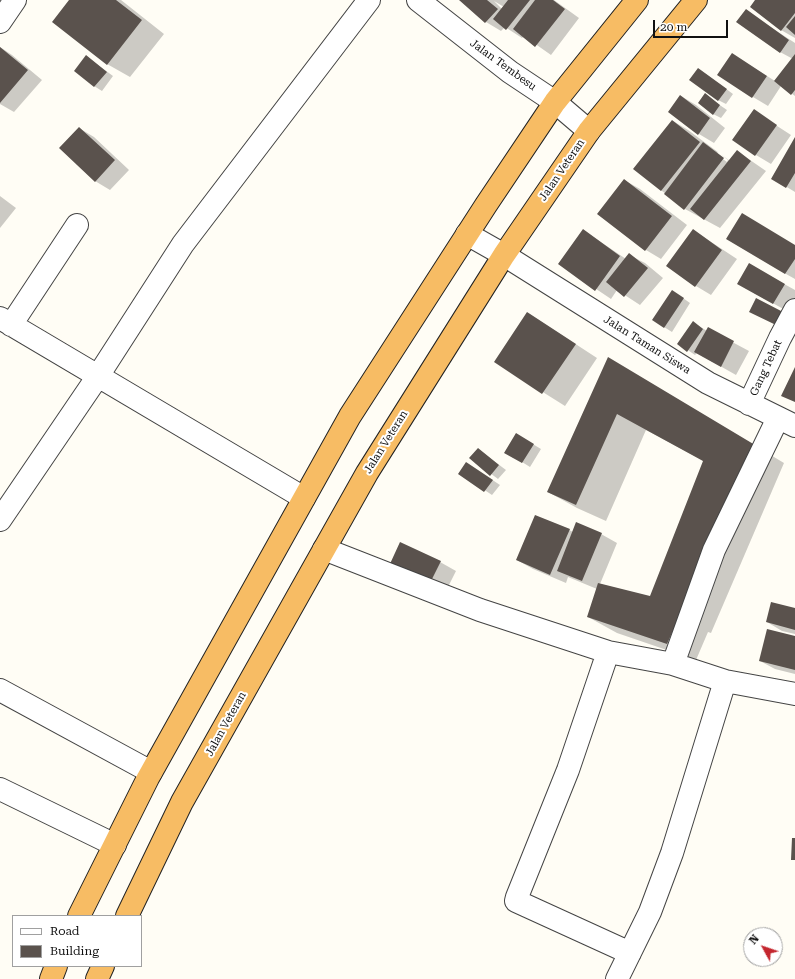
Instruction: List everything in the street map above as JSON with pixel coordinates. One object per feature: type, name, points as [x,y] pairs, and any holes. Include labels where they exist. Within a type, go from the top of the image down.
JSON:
[{"type":"highway","points":[[80,915],[151,772],[350,416],[467,234],[555,102],[637,0]]},
{"type":"highway","name":"Jalan Veteran","points":[[127,915],[182,802],[367,473],[504,255],[588,131],[696,0]]},
{"type":"highway","points":[[51,979],[56,967]]},
{"type":"highway","points":[[97,979],[103,967]]},
{"type":"street","points":[[0,22],[15,0]]},
{"type":"street","points":[[0,520],[98,376],[183,244],[369,0]]},
{"type":"street","name":"Jalan Tembesu","points":[[418,0],[510,72],[555,102],[588,131]]},
{"type":"street","points":[[77,225],[4,324],[98,376],[304,498]]},
{"type":"street","name":"Jalan Taman Siswa","points":[[467,234],[504,255],[708,383],[786,422]]},
{"type":"street","name":"Gang Tebat","points":[[749,404],[795,310]]},
{"type":"street","points":[[673,664],[714,550],[786,422]]},
{"type":"street","points":[[324,549],[480,610],[608,652],[673,664],[725,681],[795,694]]},
{"type":"street","points":[[608,652],[568,770],[516,901],[630,953]]},
{"type":"street","points":[[617,979],[650,912],[672,853],[725,681]]},
{"type":"street","points":[[0,690],[151,772]]},
{"type":"street","points":[[0,789],[115,844]]},
{"type":"building","points":[[69,0],[116,0],[142,20],[107,65],[52,22]]},
{"type":"building","points":[[459,0],[487,0],[498,9],[485,23]]},
{"type":"building","points":[[508,0],[530,0],[506,30],[493,19]]},
{"type":"building","points":[[535,0],[553,0],[565,9],[535,47],[513,29]]},
{"type":"building","points":[[755,0],[795,0],[795,13],[781,31],[750,7]]},
{"type":"building","points":[[746,9],[789,40],[780,53],[736,22]]},
{"type":"building","points":[[795,16],[795,35],[786,27]]},
{"type":"building","points":[[0,47],[28,70],[0,103]]},
{"type":"building","points":[[732,53],[767,76],[752,98],[717,75]]},
{"type":"building","points":[[795,54],[795,90],[791,95],[774,81]]},
{"type":"building","points":[[86,55],[107,72],[94,87],[74,71]]},
{"type":"building","points":[[698,68],[727,89],[718,101],[689,80]]},
{"type":"building","points":[[705,93],[720,105],[713,115],[698,103]]},
{"type":"building","points":[[680,95],[710,118],[698,135],[668,112]]},
{"type":"building","points":[[754,109],[777,125],[755,156],[732,140]]},
{"type":"building","points":[[672,120],[700,142],[661,191],[633,169]]},
{"type":"building","points":[[79,127],[115,160],[95,182],[59,148]]},
{"type":"building","points":[[795,137],[795,173],[786,188],[771,179]]},
{"type":"building","points":[[703,142],[724,158],[684,210],[664,194]]},
{"type":"building","points":[[737,150],[751,161],[704,220],[690,209]]},
{"type":"building","points":[[624,179],[672,216],[645,251],[597,214]]},
{"type":"building","points":[[742,213],[795,245],[795,259],[785,274],[726,239]]},
{"type":"building","points":[[583,229],[620,256],[595,291],[558,264]]},
{"type":"building","points":[[693,229],[722,250],[695,287],[666,266]]},
{"type":"building","points":[[629,253],[648,268],[624,297],[606,282]]},
{"type":"building","points":[[749,263],[785,284],[773,304],[737,284]]},
{"type":"building","points":[[672,290],[684,298],[664,328],[652,320]]},
{"type":"building","points":[[756,298],[783,312],[776,325],[749,312]]},
{"type":"building","points":[[527,312],[576,344],[542,394],[494,362]]},
{"type":"building","points":[[693,321],[703,329],[687,352],[677,344]]},
{"type":"building","points":[[708,327],[734,341],[721,367],[694,352]]},
{"type":"building","points":[[608,357],[755,445],[667,644],[587,617],[598,583],[650,596],[703,461],[617,414],[576,505],[547,492]]},
{"type":"building","points":[[795,367],[795,402],[781,396]]},
{"type":"building","points":[[516,433],[534,444],[522,463],[504,453]]},
{"type":"building","points":[[478,448],[499,465],[490,476],[469,458]]},
{"type":"building","points":[[466,462],[493,480],[484,492],[458,474]]},
{"type":"building","points":[[535,515],[570,529],[550,575],[516,560]]},
{"type":"building","points":[[576,522],[602,533],[582,581],[557,571]]},
{"type":"building","points":[[400,542],[441,561],[429,585],[389,566]]},
{"type":"building","points":[[771,602],[795,608],[795,630],[766,622]]},
{"type":"building","points":[[767,629],[795,636],[795,670],[759,661]]},
{"type":"building","points":[[792,838],[795,838],[795,860],[791,860]]}]
